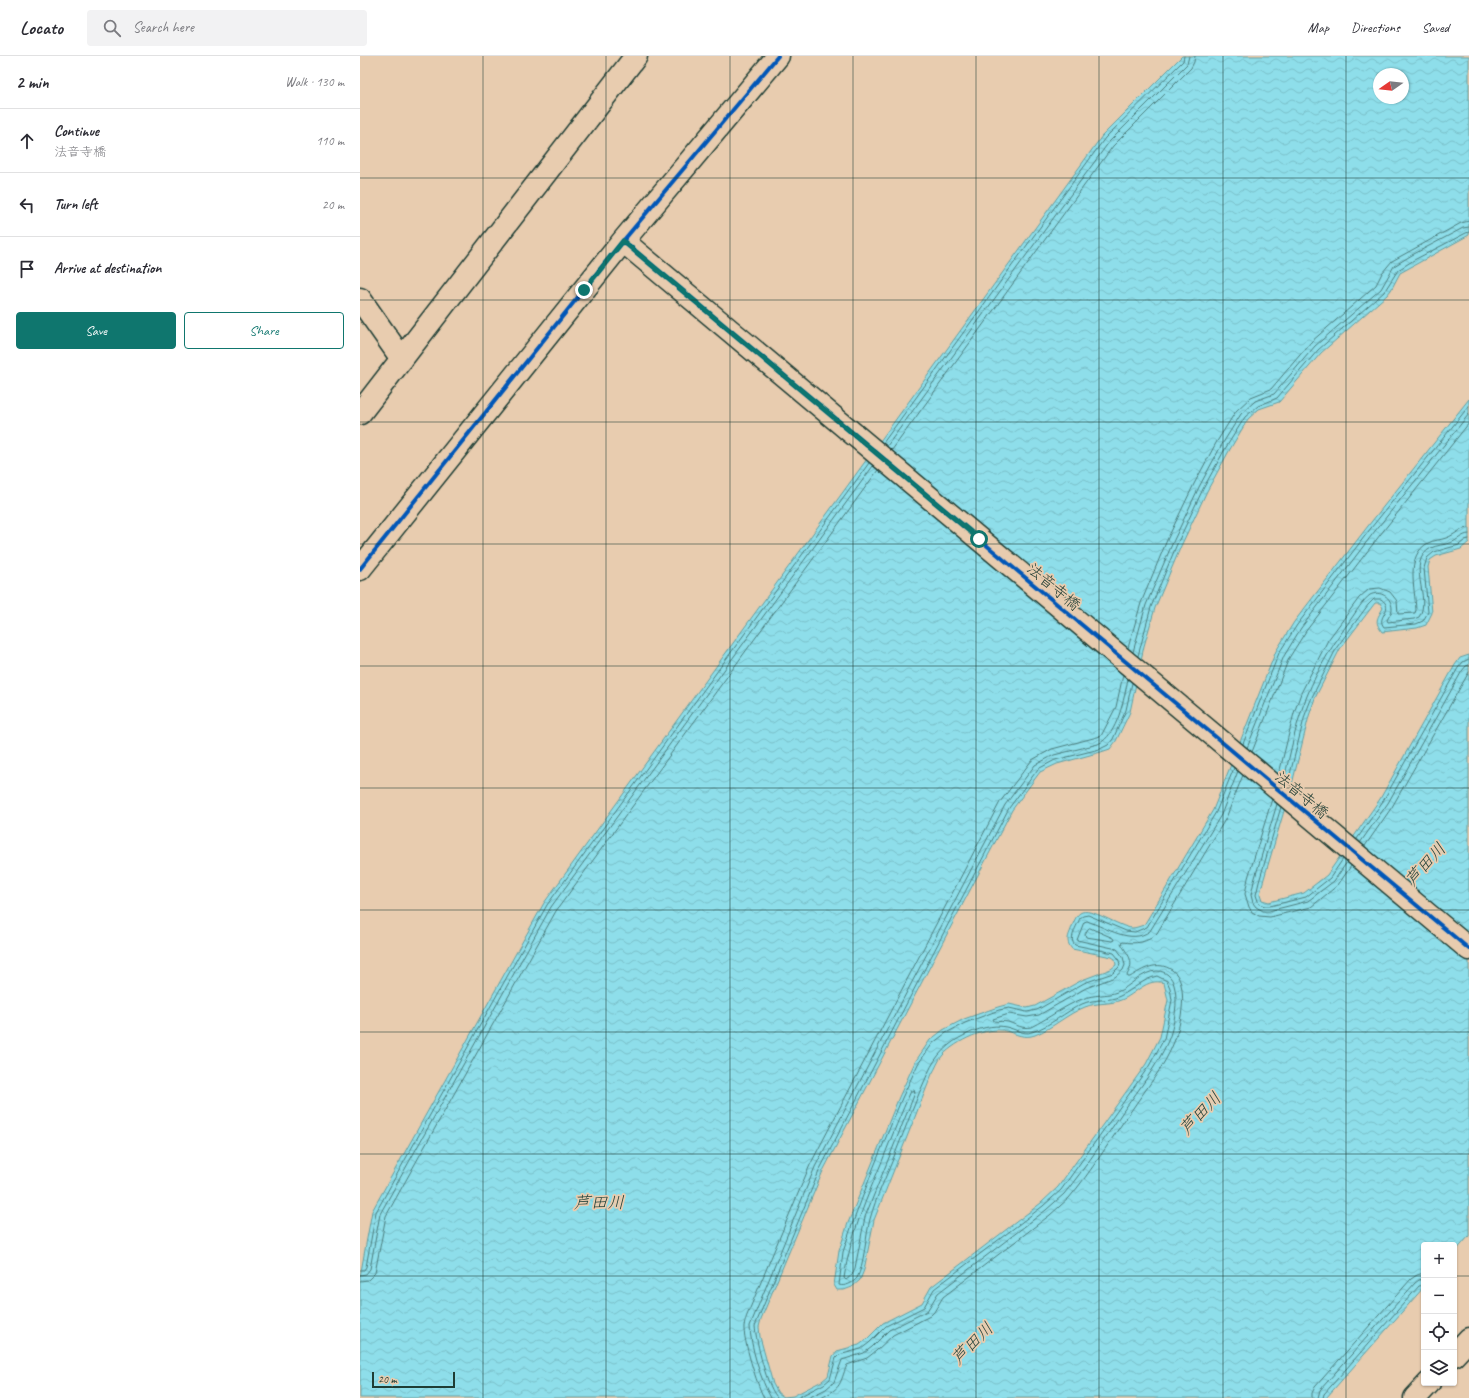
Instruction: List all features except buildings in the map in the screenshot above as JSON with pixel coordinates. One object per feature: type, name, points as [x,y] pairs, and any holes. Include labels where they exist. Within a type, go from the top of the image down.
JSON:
[{"type":"street","points":[[360,413],[636,56]]},
{"type":"street","points":[[360,569],[623,241],[778,56]]},
{"type":"street","name":"法音寺橋","points":[[623,241],[1469,949]]},
{"type":"street","points":[[360,299],[402,359]]},
{"type":"street","points":[[1457,1352],[1469,1339]]},
{"type":"street","points":[[1415,1398],[1425,1386]]},
{"type":"water","name":"芦田川","points":[[1182,56],[1469,56],[1469,235],[1400,273],[1387,295],[1321,353],[1279,402],[1259,409],[1248,419],[1207,491],[1181,546],[1155,608],[1144,646],[1130,712],[1116,741],[1110,749],[1057,764],[1040,772],[1012,810],[823,1171],[759,1327],[760,1337],[773,1384],[778,1393],[784,1397],[793,1396],[822,1381],[828,1376],[833,1356],[837,1351],[859,1345],[883,1323],[922,1303],[931,1287],[1041,1203],[1058,1187],[1146,1064],[1160,1037],[1168,1000],[1164,983],[1152,982],[1121,1000],[1094,1004],[1085,1007],[1035,1035],[1024,1036],[998,1030],[981,1033],[964,1040],[941,1057],[932,1074],[874,1220],[864,1270],[860,1280],[852,1287],[844,1290],[837,1290],[834,1285],[839,1251],[848,1223],[899,1097],[915,1062],[930,1040],[943,1030],[964,1019],[998,1007],[1009,1004],[1027,1008],[1035,1006],[1082,980],[1111,969],[1116,965],[1115,959],[1112,957],[1072,949],[1068,943],[1068,939],[1077,917],[1080,913],[1091,912],[1126,927],[1134,928],[1144,925],[1213,810],[1276,651],[1294,622],[1469,399],[1469,542],[1461,549],[1436,556],[1430,560],[1428,567],[1432,613],[1426,625],[1417,628],[1382,632],[1377,620],[1383,608],[1380,603],[1375,603],[1340,649],[1315,698],[1309,716],[1292,784],[1260,894],[1262,900],[1269,902],[1304,893],[1327,875],[1380,799],[1455,665],[1460,658],[1469,655],[1469,1236],[1457,1250],[1457,1242],[1421,1242],[1421,1290],[1326,1398],[360,1398],[360,1277],[372,1211],[544,903],[1102,136]]},
{"type":"cycle path","points":[[360,569],[623,241],[778,56]]},
{"type":"cycle path","points":[[623,241],[1469,949]]},
{"type":"route","points":[[584,290],[623,241],[979,539]]}]
